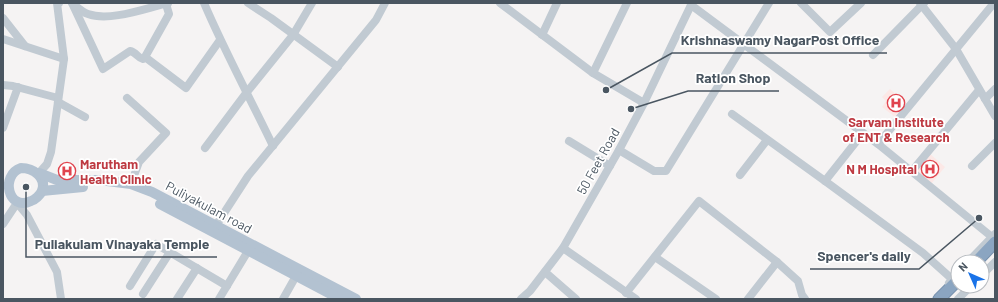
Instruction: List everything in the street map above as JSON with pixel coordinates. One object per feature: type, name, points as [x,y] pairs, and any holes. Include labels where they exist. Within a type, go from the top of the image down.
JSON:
[{"type":"highway","points":[[982,254],[994,238]]},
{"type":"highway","points":[[939,299],[950,285]]},
{"type":"main road","name":"Puliyakulam road","points":[[18,202],[9,197],[4,186],[8,176],[8,171],[16,169],[26,168],[57,180],[100,180],[131,184],[152,192],[213,228],[248,251],[296,276],[326,296],[340,299]]},
{"type":"main road","points":[[18,202],[29,202],[34,200],[42,191],[42,182],[39,173]]},
{"type":"main road","name":"Puliyakulam road","points":[[42,191],[102,186],[124,189],[145,196],[356,299]]},
{"type":"street","points":[[39,173],[47,164],[51,152],[64,59],[58,3]]},
{"type":"street","points":[[72,3],[87,13],[102,16],[117,15],[167,3],[169,14],[143,59],[141,59],[134,52],[130,51],[103,70],[72,3]]},
{"type":"street","points":[[204,3],[220,40],[273,146]]},
{"type":"street","points":[[248,3],[338,67]]},
{"type":"street","points":[[205,148],[247,92],[293,35],[312,3]]},
{"type":"street","points":[[213,228],[248,176],[376,20],[385,3]]},
{"type":"street","points":[[500,3],[593,73],[644,103]]},
{"type":"street","points":[[542,35],[557,3]]},
{"type":"street","points":[[593,73],[627,3]]},
{"type":"street","points":[[619,150],[654,171],[666,171],[769,3]]},
{"type":"street","points":[[801,3],[830,32],[861,3]]},
{"type":"street","points":[[878,144],[994,3]]},
{"type":"street","points":[[692,4],[863,132],[994,238],[977,254]]},
{"type":"street","name":"50 Feet Road","points":[[521,299],[530,291],[563,248],[644,103],[692,4]]},
{"type":"street","points":[[873,55],[922,4],[956,48],[995,116]]},
{"type":"street","points":[[3,18],[25,46]]},
{"type":"street","points":[[3,39],[64,59]]},
{"type":"street","points":[[145,57],[186,88],[220,40]]},
{"type":"street","points":[[3,85],[18,87],[58,100],[84,117]]},
{"type":"street","points":[[3,128],[18,87]]},
{"type":"street","points":[[984,99],[995,89]]},
{"type":"street","points":[[912,171],[980,90]]},
{"type":"street","points":[[127,98],[166,133],[139,162],[131,184]]},
{"type":"street","points":[[732,114],[950,273]]},
{"type":"street","points":[[825,181],[863,132]]},
{"type":"street","points":[[740,175],[767,140]]},
{"type":"street","points":[[569,142],[610,166]]},
{"type":"street","points":[[972,166],[995,143]]},
{"type":"street","points":[[626,293],[699,201],[777,262],[798,281],[802,295],[805,299]]},
{"type":"street","points":[[3,224],[18,202],[27,215],[57,272],[61,299]]},
{"type":"street","points":[[130,286],[156,244],[227,286]]},
{"type":"street","points":[[563,248],[636,299]]},
{"type":"street","points":[[219,299],[248,251]]},
{"type":"street","points":[[143,294],[170,252]]},
{"type":"street","points":[[655,257],[716,299]]},
{"type":"street","points":[[748,299],[777,262]]},
{"type":"street","points":[[177,299],[197,268]]},
{"type":"street","points":[[544,272],[576,299]]},
{"type":"street","points":[[283,299],[296,276]]},
{"type":"street","points":[[933,299],[950,283]]},
{"type":"shaded area","name":"Sarvam Institute of ENT & Research","points":[[890,89],[907,104],[895,117],[882,107],[886,101],[882,97]]},
{"type":"shaded area","name":"N M Hospital","points":[[929,153],[945,167],[931,184],[915,170]]},
{"type":"place","name":"Krishnaswamy NagarPost Office","points":[[606,90]]},
{"type":"place","name":"Sarvam Institute of ENT & Research","points":[[896,103]]},
{"type":"place","name":"Ration Shop","points":[[631,109]]},
{"type":"place","name":"N M Hospital","points":[[930,169]]},
{"type":"place","name":"Marutham Health Clinic","points":[[67,171]]},
{"type":"place","name":"Puliakulam Vinayaka Temple","points":[[26,187]]},
{"type":"place","name":"Spencer's daily","points":[[979,218]]}]
